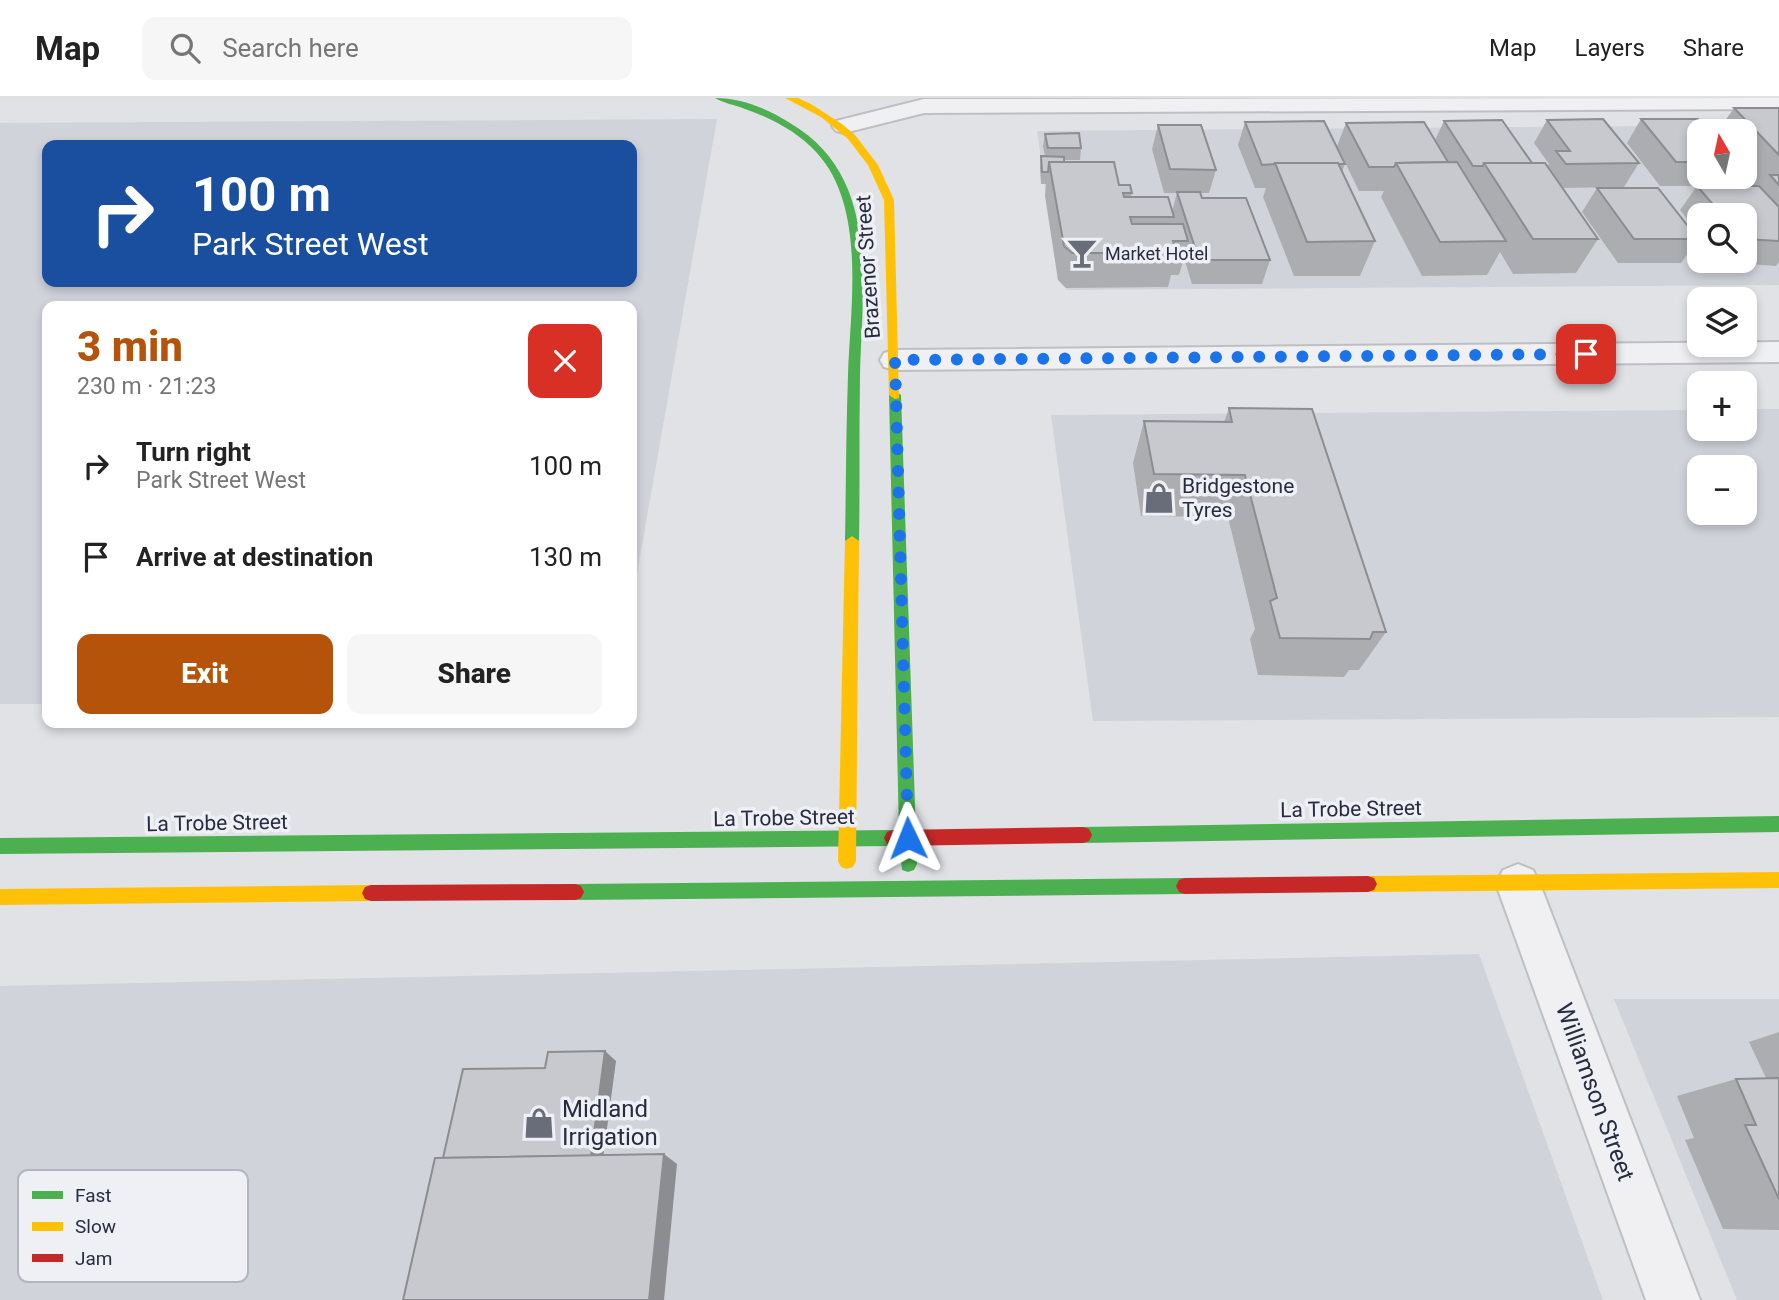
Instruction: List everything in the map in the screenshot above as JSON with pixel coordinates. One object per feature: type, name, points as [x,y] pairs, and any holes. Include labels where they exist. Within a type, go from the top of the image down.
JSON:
[{"type":"main road","name":"Brazenor Street","points":[[720,98],[778,120],[810,140],[835,167],[845,188],[852,214],[875,361],[908,838],[908,887]]},
{"type":"main road","name":"Brazenor Street","points":[[790,98],[844,126],[869,154],[879,170],[889,200],[875,361],[846,888]]},
{"type":"main road","points":[[810,140],[844,126]]},
{"type":"main road","name":"La Trobe Street","points":[[0,846],[908,838],[1779,824]]},
{"type":"main road","points":[[1496,828],[1510,865]]},
{"type":"main road","points":[[0,897],[908,887],[1510,865],[1779,880]]},
{"type":"street","points":[[844,126],[922,102],[1779,102]]},
{"type":"street","points":[[875,361],[1779,352]]},
{"type":"street","name":"Williamson Street","points":[[1510,865],[1673,1300]]},
{"type":"shaded area","points":[[717,119],[637,574],[637,301],[42,301],[42,704],[0,704],[0,123]]},
{"type":"shaded area","points":[[1757,125],[1779,125],[1779,285],[1067,290],[1058,280],[1037,131],[1687,126],[1687,189],[1757,189]]},
{"type":"shaded area","points":[[1757,409],[1779,409],[1779,717],[1093,721],[1051,415],[1687,410],[1687,441],[1757,441]]},
{"type":"shaded area","points":[[1479,954],[1603,1300],[0,1300],[0,986]]},
{"type":"shaded area","points":[[1614,999],[1779,999],[1779,1300],[1737,1300]]},
{"type":"building","points":[[1734,108],[1779,108],[1779,155],[1757,132],[1757,119],[1745,119]]},
{"type":"building","points":[[1603,119],[1639,163],[1566,164],[1556,151],[1570,151],[1547,120]]},
{"type":"building","points":[[1641,119],[1687,119],[1687,162],[1676,162]]},
{"type":"building","points":[[1502,120],[1532,163],[1484,163],[1483,166],[1473,166],[1444,121]]},
{"type":"building","points":[[1324,121],[1345,164],[1262,165],[1245,122]]},
{"type":"building","points":[[1424,122],[1448,162],[1396,163],[1394,167],[1369,167],[1346,123]]},
{"type":"building","points":[[1158,125],[1201,125],[1216,170],[1170,169]]},
{"type":"building","points":[[1079,133],[1081,148],[1048,148],[1045,134]]},
{"type":"building","points":[[1041,156],[1064,157],[1064,162],[1049,162],[1048,172],[1042,172]]},
{"type":"building","points":[[1049,162],[1114,162],[1119,185],[1130,185],[1132,193],[1123,193],[1124,197],[1168,197],[1174,217],[1130,217],[1132,224],[1183,224],[1188,241],[1173,241],[1177,253],[1072,253],[1064,246]]},
{"type":"building","points":[[1457,162],[1506,241],[1440,242],[1396,163]]},
{"type":"building","points":[[1275,163],[1338,163],[1375,241],[1307,242]]},
{"type":"building","points":[[1484,163],[1545,163],[1598,239],[1533,239]]},
{"type":"building","points":[[1770,175],[1779,175],[1779,185]]},
{"type":"building","points":[[1759,186],[1779,207],[1779,241],[1757,240],[1757,203],[1712,203],[1700,189],[1757,189]]},
{"type":"building","points":[[1597,188],[1658,188],[1687,225],[1687,239],[1634,239]]},
{"type":"building","points":[[1177,192],[1200,192],[1202,198],[1246,198],[1270,260],[1199,260]]},
{"type":"building","points":[[1229,408],[1312,409],[1386,632],[1373,632],[1370,639],[1280,638],[1270,601],[1277,598],[1245,475],[1154,474],[1144,421],[1232,422]]},
{"type":"building","name":"Midland Irrigation","points":[[605,1051],[591,1156],[443,1158],[463,1069],[545,1068],[548,1052]]},
{"type":"building","points":[[1779,1078],[1779,1199],[1745,1125],[1756,1125],[1736,1079]]},
{"type":"building","points":[[664,1154],[649,1300],[403,1300],[435,1158]]},
{"type":"traffic: fast","points":[[720,98],[750,107],[780,121],[819,149],[842,183],[850,208],[857,265],[852,541]]},
{"type":"traffic: fast","points":[[895,395],[908,864]]},
{"type":"traffic: fast","points":[[1083,835],[1779,824]]},
{"type":"traffic: fast","points":[[0,846],[893,838]]},
{"type":"traffic: fast","points":[[575,892],[1185,886]]},
{"type":"traffic: slow","points":[[790,98],[824,115],[852,137],[873,165],[889,200],[895,395]]},
{"type":"traffic: slow","points":[[847,861],[852,541]]},
{"type":"traffic: slow","points":[[1368,884],[1779,880]]},
{"type":"traffic: slow","points":[[0,897],[371,893]]},
{"type":"traffic: jam","points":[[893,838],[1083,835]]},
{"type":"traffic: jam","points":[[1185,886],[1368,884]]},
{"type":"traffic: jam","points":[[371,893],[575,892]]},
{"type":"place","name":"Market Hotel","points":[[1082,253]]},
{"type":"place","name":"Bridgestone Tyres","points":[[1159,498]]},
{"type":"place","name":"Midland Irrigation","points":[[539,1123]]},
{"type":"route","points":[[908,838],[895,360],[1586,354]]}]
